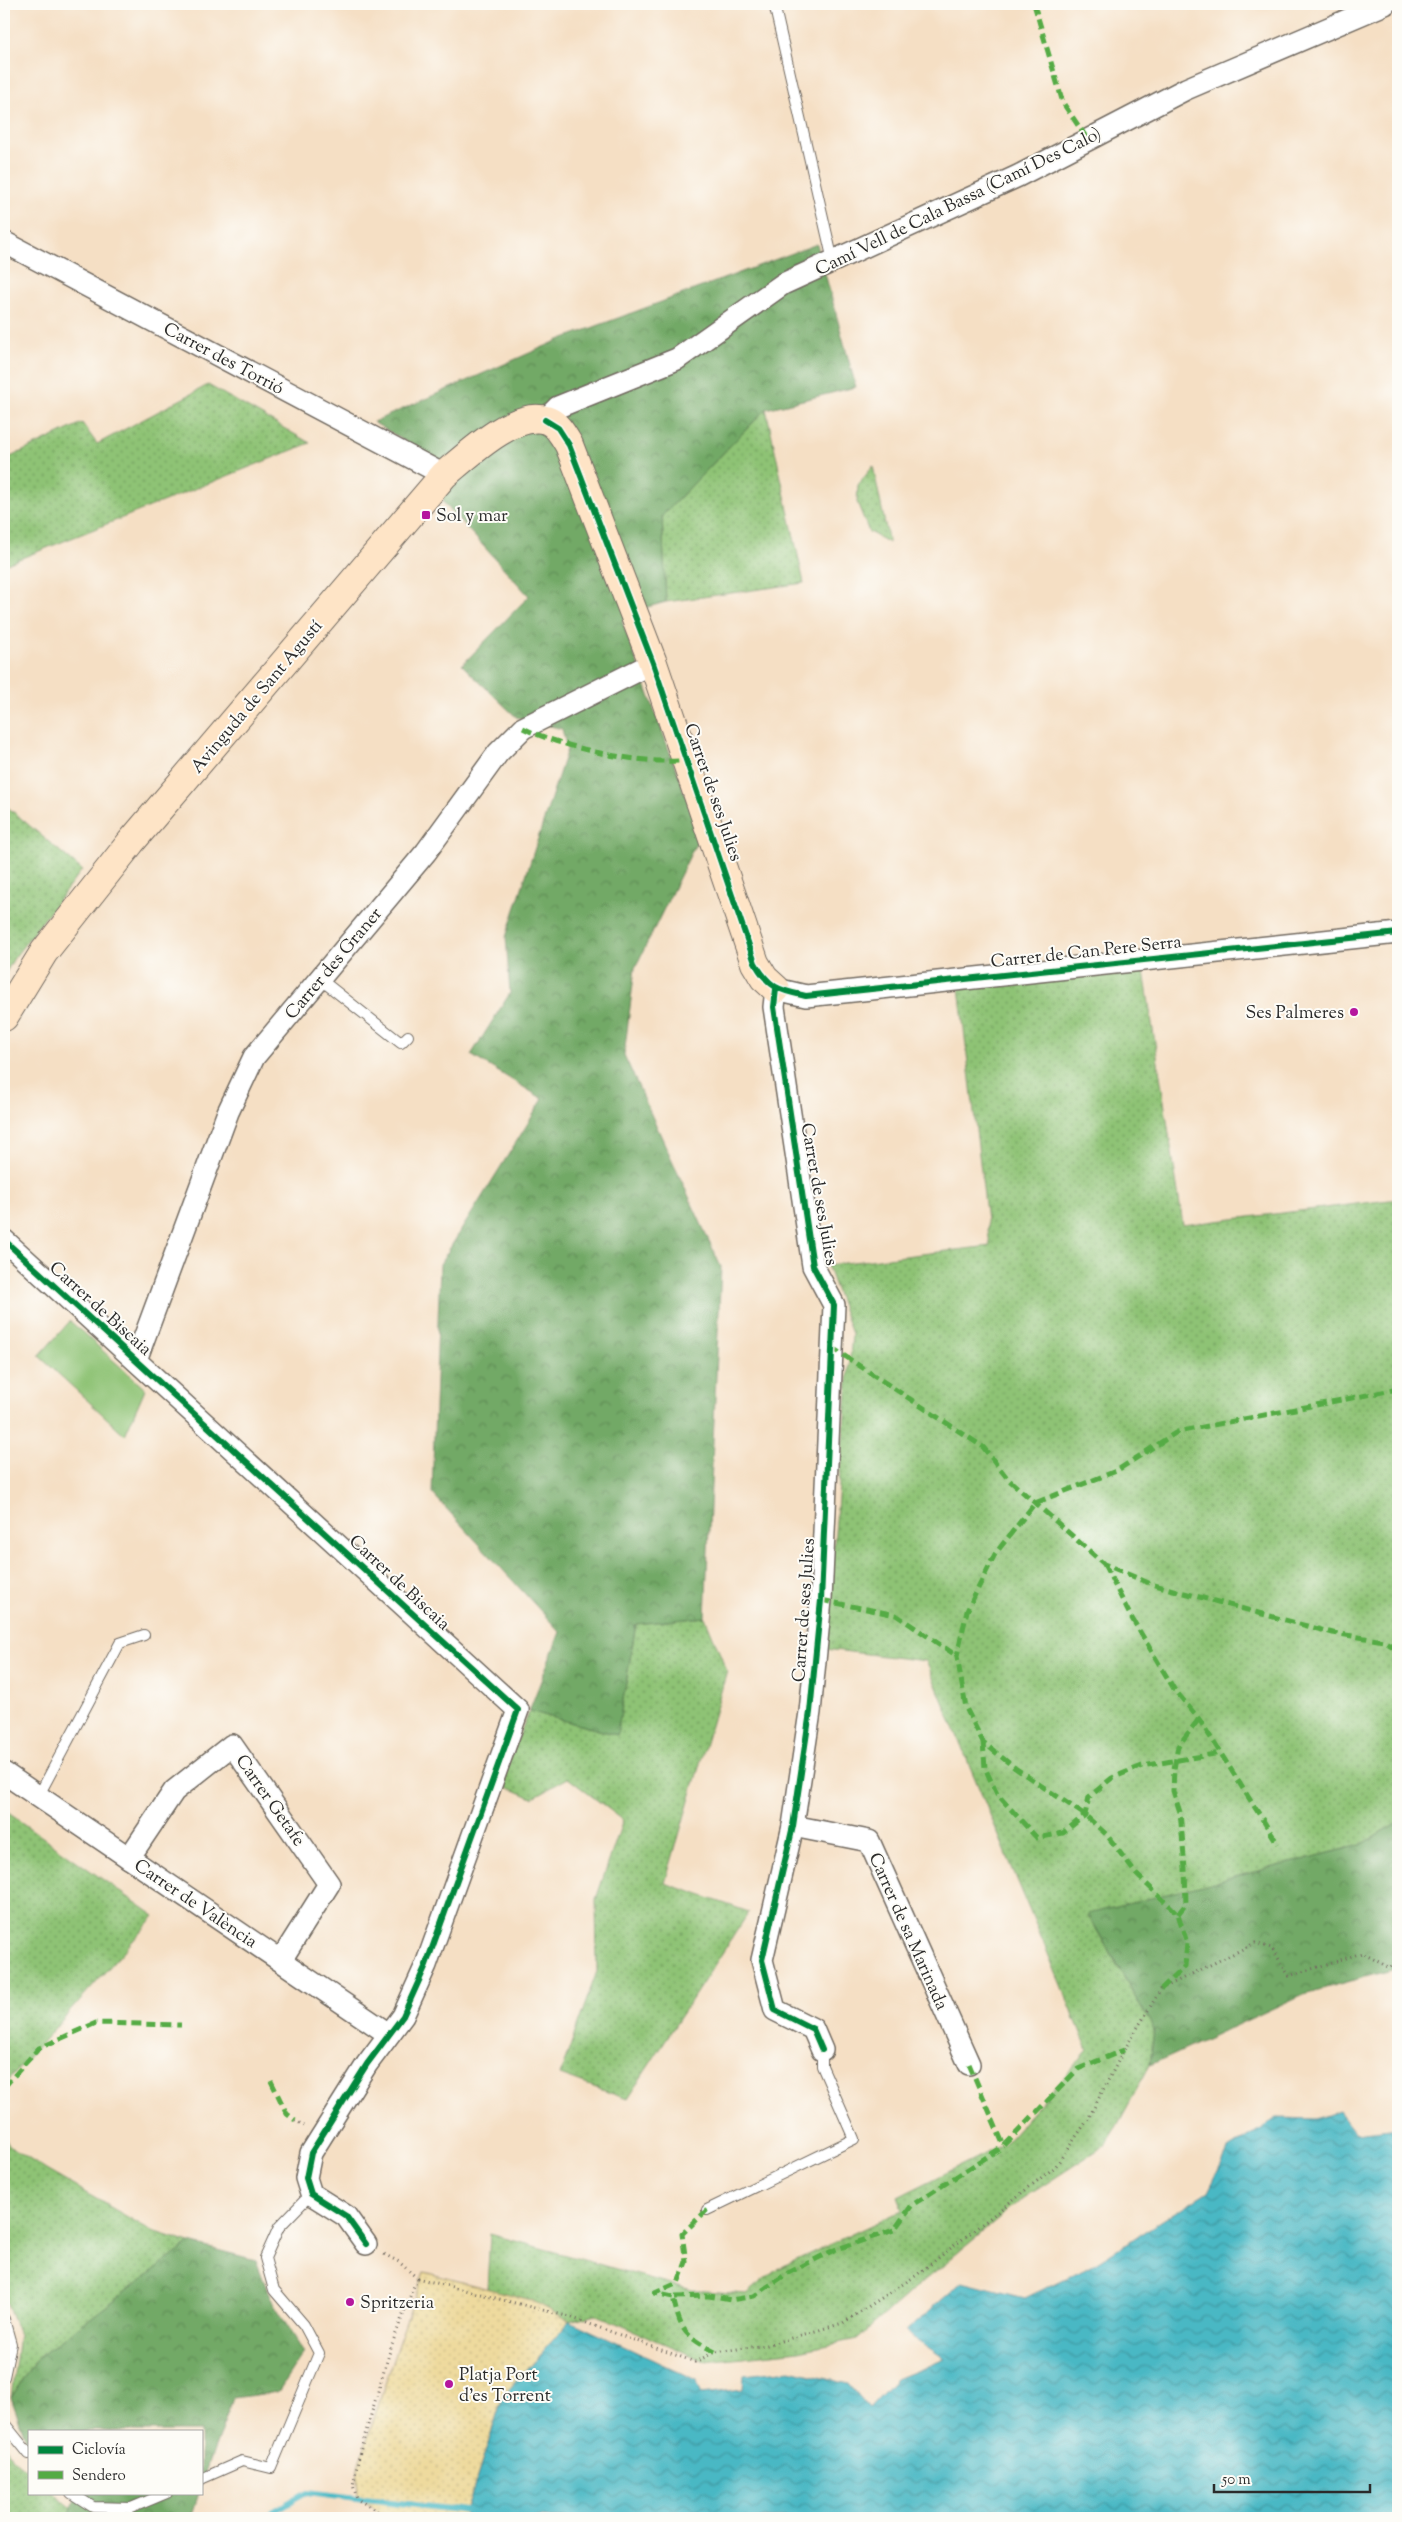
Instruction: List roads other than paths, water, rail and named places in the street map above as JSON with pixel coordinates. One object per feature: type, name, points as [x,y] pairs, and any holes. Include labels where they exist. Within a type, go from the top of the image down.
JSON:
[{"type":"street","name":"Camí Vell de Cala Bassa (Camí Des Calo)","points":[[546,420],[558,408],[677,359],[783,284],[1018,176],[1186,89],[1385,4]]},
{"type":"street","name":"Carrer des Torrió","points":[[4,242],[444,475]]},
{"type":"street","name":"Avinguda de Sant Agustí","points":[[4,1017],[44,952],[131,842],[444,475],[495,434],[524,420],[546,420]]},
{"type":"street","name":"Carrer de ses Julies","points":[[546,420],[558,428],[568,445],[653,663],[755,964],[764,978],[776,990],[774,1008],[813,1266],[834,1305],[821,1600],[810,1712],[792,1826],[762,1960],[776,2010],[814,2029],[822,2050]]},
{"type":"street","name":"Carrer des Graner","points":[[136,1360],[228,1112],[254,1057],[426,852],[498,753],[523,728],[653,663]]},
{"type":"street","name":"Carrer de Can Pere Serra","points":[[776,990],[806,996],[1398,933]]},
{"type":"street","name":"Carrer de Biscaia","points":[[4,1240],[518,1710],[426,1965],[403,2016],[388,2033]]},
{"type":"street","name":"Carrer Getafe","points":[[129,1858],[174,1791],[232,1745],[329,1884],[281,1960]]},
{"type":"street","name":"Carrer de València","points":[[4,1773],[388,2033]]},
{"type":"street","name":"Carrer de sa Marinada","points":[[792,1826],[869,1841],[969,2064]]},
{"type":"street","points":[[366,2244],[346,2216],[311,2194],[306,2178],[311,2153],[388,2033]]},
{"type":"lane","points":[[774,4],[833,261]]},
{"type":"lane","points":[[320,979],[401,1042],[408,1036]]},
{"type":"lane","points":[[38,1797],[120,1643],[144,1636]]},
{"type":"lane","points":[[707,2210],[854,2139],[822,2066],[822,2050]]},
{"type":"lane","points":[[202,2479],[242,2462],[271,2468],[313,2370],[319,2353],[304,2325],[274,2290],[265,2258],[279,2227],[311,2194]]},
{"type":"lane","points":[[4,2319],[11,2344],[4,2376]]},
{"type":"lane","points":[[4,2423],[28,2453]]},
{"type":"lane","points":[[73,2494],[93,2507],[131,2508],[165,2494]]},
{"type":"water","points":[[1339,2111],[1356,2133],[1398,2128],[1398,2518],[464,2518],[503,2396],[570,2321],[696,2380],[702,2394],[743,2389],[744,2375],[790,2370],[849,2384],[869,2408],[896,2379],[945,2359],[905,2332],[962,2282],[1025,2298],[1089,2267],[1208,2191],[1228,2150],[1277,2118],[1316,2119]]},
{"type":"waterway","points":[[262,2518],[307,2492],[466,2511]]},
{"type":"place","name":"Sol y mar","points":[[426,515]]},
{"type":"place","name":"Ses Palmeres","points":[[1354,1012]]},
{"type":"place","name":"Spritzeria","points":[[350,2302]]},
{"type":"place","name":"Platja Port d'es Torrent","points":[[449,2384]]}]
